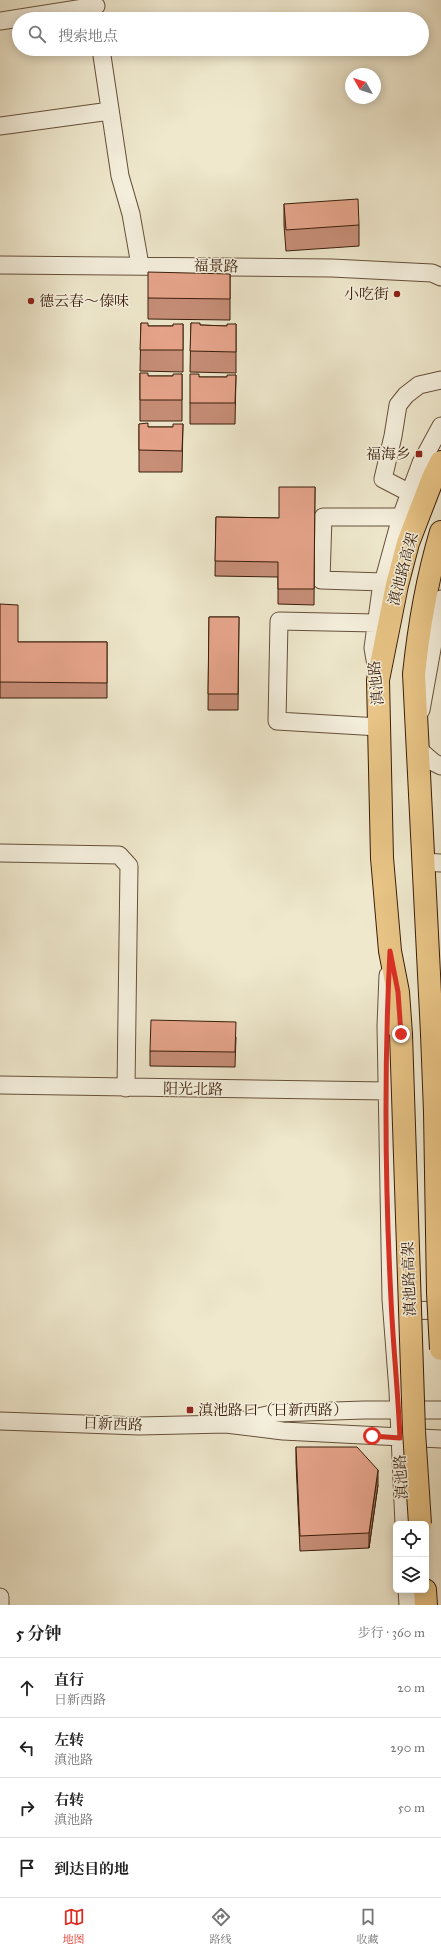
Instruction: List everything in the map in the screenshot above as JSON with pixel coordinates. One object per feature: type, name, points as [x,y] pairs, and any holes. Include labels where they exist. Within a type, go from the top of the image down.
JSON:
[{"type":"main road","name":"滇池路高架","points":[[378,680],[397,585],[408,543],[433,478],[441,462]]},
{"type":"main road","name":"滇池路高架","points":[[418,724],[414,674],[419,626],[428,580],[441,532]]},
{"type":"main road","name":"滇池路","points":[[378,680],[382,858],[390,951],[398,992],[401,1034]]},
{"type":"main road","points":[[418,724],[418,749],[432,863],[425,917]]},
{"type":"main road","name":"滇池路高架","points":[[425,917],[435,1112],[438,1293],[441,1349]]},
{"type":"main road","name":"滇池路高架","points":[[401,1034],[414,1431],[420,1521]]},
{"type":"main road","points":[[425,1593],[426,1605]]},
{"type":"street","points":[[66,12],[96,8]]},
{"type":"street","points":[[0,21],[12,19]]},
{"type":"street","points":[[103,56],[120,176],[130,214],[140,265]]},
{"type":"street","points":[[0,126],[110,111]]},
{"type":"street","name":"福景路","points":[[0,264],[332,268],[438,274]]},
{"type":"street","points":[[410,493],[383,479],[394,436],[398,405],[406,395],[419,385],[441,380]]},
{"type":"street","name":"滇池路","points":[[378,680],[373,648],[383,582],[401,517],[421,463],[441,426]]},
{"type":"street","points":[[383,582],[320,580],[323,517],[401,517]]},
{"type":"street","points":[[418,724],[429,673],[441,599]]},
{"type":"street","points":[[376,623],[279,621],[277,721],[379,727]]},
{"type":"street","points":[[418,749],[433,762],[441,766]]},
{"type":"street","points":[[0,853],[119,855],[129,866],[126,1088]]},
{"type":"street","points":[[425,917],[441,988]]},
{"type":"street","name":"滇池路","points":[[390,951],[386,1026],[392,1311],[399,1410],[404,1521]]},
{"type":"street","name":"阳光北路","points":[[0,1085],[387,1091]]},
{"type":"street","points":[[392,1311],[441,1310]]},
{"type":"street","name":"日新西路","points":[[226,1424],[276,1413],[441,1410]]},
{"type":"street","name":"日新西路","points":[[0,1421],[139,1426],[226,1424],[283,1431],[441,1439]]},
{"type":"street","points":[[408,1593],[408,1605]]},
{"type":"street","points":[[0,1597],[0,1605]]},
{"type":"building","points":[[358,199],[359,225],[286,230],[284,204]]},
{"type":"building","points":[[148,272],[230,274],[230,299],[148,298]]},
{"type":"building","points":[[141,323],[148,323],[148,326],[173,326],[173,324],[183,324],[183,350],[140,350]]},
{"type":"building","points":[[191,323],[200,323],[200,325],[227,326],[227,324],[236,324],[236,352],[190,351]]},
{"type":"building","points":[[140,373],[148,373],[148,376],[173,376],[173,374],[182,374],[182,400],[140,400]]},
{"type":"building","points":[[190,374],[199,374],[199,377],[227,377],[227,375],[236,375],[235,403],[190,403]]},
{"type":"building","points":[[148,423],[148,427],[173,427],[173,424],[183,424],[182,451],[139,450],[139,424]]},
{"type":"building","points":[[279,487],[315,487],[314,589],[278,589],[278,562],[215,561],[216,517],[279,518]]},
{"type":"building","points":[[0,604],[18,605],[18,642],[107,642],[107,683],[0,682]]},
{"type":"building","points":[[209,617],[239,617],[238,694],[208,694]]},
{"type":"building","points":[[151,1020],[236,1022],[235,1052],[150,1051]]},
{"type":"building","points":[[296,1447],[357,1447],[378,1470],[369,1533],[300,1536]]},
{"type":"place","name":"小吃街","points":[[397,294]]},
{"type":"place","name":"德云春～傣味","points":[[31,301]]},
{"type":"place","name":"福海乡","points":[[419,454]]},
{"type":"place","name":"滇池路口（日新西路）","points":[[190,1410]]},
{"type":"route","points":[[372,1436],[400,1438],[391,1299],[388,1188],[386,1026],[390,951],[398,992],[401,1034]]}]
